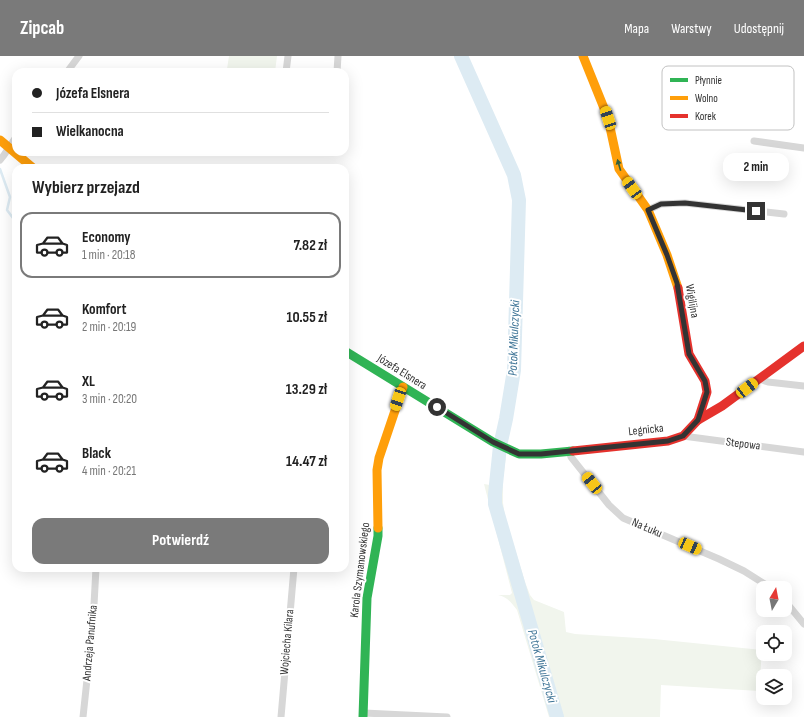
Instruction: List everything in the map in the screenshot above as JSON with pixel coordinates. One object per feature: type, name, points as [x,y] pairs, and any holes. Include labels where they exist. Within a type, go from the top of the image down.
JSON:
[{"type":"street","points":[[70,68],[79,56]]},
{"type":"street","points":[[286,68],[288,56]]},
{"type":"street","points":[[337,68],[338,56]]},
{"type":"street","name":"Wigilijna","points":[[583,56],[608,118],[619,169],[648,210],[677,283],[689,354],[705,381],[707,392],[698,420]]},
{"type":"street","points":[[0,140],[10,147]]},
{"type":"street","points":[[754,141],[804,148]]},
{"type":"street","points":[[0,160],[12,144]]},
{"type":"street","points":[[20,156],[29,164]]},
{"type":"street","points":[[648,210],[661,204],[685,203],[784,214]]},
{"type":"street","points":[[683,436],[698,420],[722,406],[804,346]]},
{"type":"street","name":"Józefa Elsnera","points":[[349,353],[508,450]]},
{"type":"street","points":[[759,379],[768,382],[804,386]]},
{"type":"street","name":"Karola Szymanowskiego","points":[[403,387],[382,450],[377,470],[378,536],[367,598],[363,715],[447,717]]},
{"type":"street","name":"Legnicka","points":[[508,450],[519,454],[533,454],[668,441],[683,436]]},
{"type":"street","name":"Stepowa","points":[[683,436],[804,452]]},
{"type":"street","name":"Na Łuku","points":[[569,450],[571,457],[609,505],[622,518],[719,559],[744,571],[760,581]]},
{"type":"street","name":"Andrzeja Panufnika","points":[[83,717],[93,623],[96,572]]},
{"type":"street","name":"Wojciecha Kilara","points":[[281,717],[294,572]]},
{"type":"street","points":[[792,609],[804,624]]},
{"type":"shaded area","points":[[229,56],[277,56],[276,68],[227,68]]},
{"type":"shaded area","points":[[494,450],[506,456],[503,479],[503,503],[505,516],[530,595],[534,600],[564,612],[566,632],[756,649],[756,661],[761,661],[761,669],[756,669],[756,691],[661,685],[660,717],[549,717],[517,610],[509,600],[498,595],[510,595],[512,593],[484,484],[490,485]]},
{"type":"waterway","name":"Potok Mikulczycki","points":[[461,56],[514,175],[519,200],[514,370],[500,446],[495,504],[557,717]]},
{"type":"waterway","points":[[0,169],[10,197],[7,210],[12,217]]},
{"type":"waterway","name":"Potok Mikulczycki","points":[[499,432],[503,433]]},
{"type":"traffic: fast","points":[[349,353],[493,442],[519,454],[541,454],[573,451]]},
{"type":"traffic: fast","points":[[363,717],[367,598],[378,536],[378,528]]},
{"type":"traffic: slow","points":[[583,56],[608,118],[619,169],[648,210],[667,255],[678,288]]},
{"type":"traffic: slow","points":[[0,140],[12,150]]},
{"type":"traffic: slow","points":[[19,156],[28,164]]},
{"type":"traffic: slow","points":[[378,528],[377,470],[379,458],[403,387]]},
{"type":"traffic: jam","points":[[678,288],[689,354],[705,381],[707,392],[698,420]]},
{"type":"traffic: jam","points":[[573,451],[668,441],[683,436],[698,420],[722,406],[804,346]]},
{"type":"route","points":[[437,407],[493,442],[519,454],[541,454],[668,441],[683,436],[698,420],[707,392],[705,381],[689,354],[677,283],[648,210],[661,204],[685,203],[756,211]]}]
